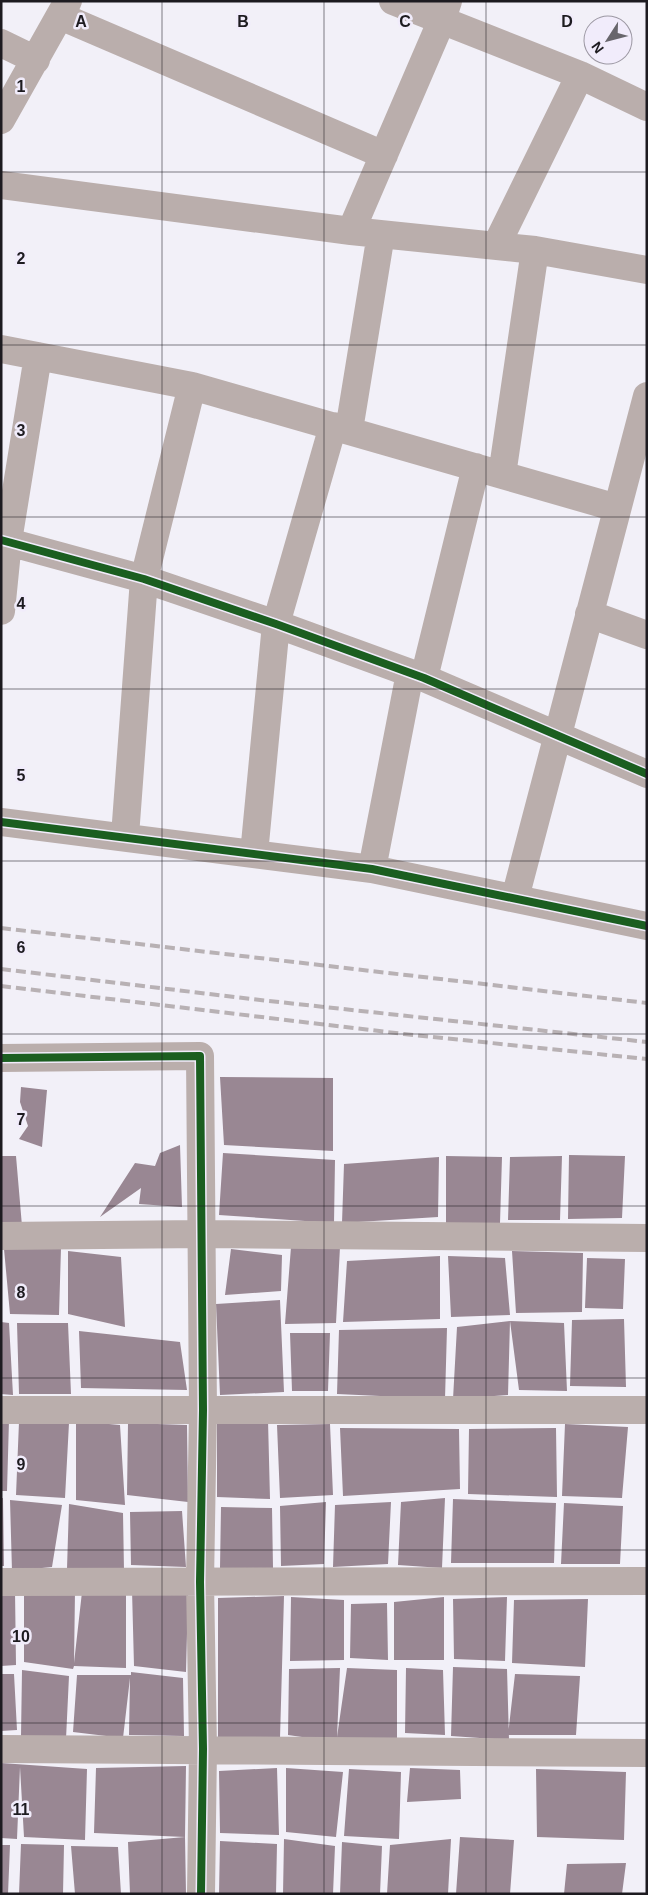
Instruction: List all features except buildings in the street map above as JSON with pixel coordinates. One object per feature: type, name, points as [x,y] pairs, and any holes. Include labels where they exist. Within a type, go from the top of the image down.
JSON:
[{"type":"street","points":[[393,1],[445,12],[647,107]]},
{"type":"street","points":[[1,120],[64,9],[384,155]]},
{"type":"street","points":[[351,231],[445,12]]},
{"type":"street","points":[[1,43],[36,60]]},
{"type":"street","points":[[496,246],[580,75]]},
{"type":"street","points":[[1,184],[351,231],[535,250],[647,270]]},
{"type":"street","points":[[254,854],[276,624],[341,428],[381,234]]},
{"type":"street","points":[[502,475],[535,250]]},
{"type":"street","points":[[1,350],[192,386],[617,508]]},
{"type":"street","points":[[1,611],[5,541],[38,356]]},
{"type":"street","points":[[125,836],[144,579],[192,386]]},
{"type":"street","points":[[515,898],[617,508],[640,453],[647,396]]},
{"type":"street","points":[[372,869],[417,675],[476,468]]},
{"type":"street","points":[[5,541],[144,579],[417,675],[557,737],[647,774]]},
{"type":"street","points":[[589,614],[647,635]]},
{"type":"street","points":[[1,822],[125,836],[372,869],[647,926]]},
{"type":"street","points":[[1,1058],[200,1056],[202,1234],[200,1582],[203,1749],[201,1894]]},
{"type":"street","points":[[1,1236],[202,1234],[647,1238]]},
{"type":"street","points":[[1,1410],[647,1410]]},
{"type":"street","points":[[1,1582],[647,1581]]},
{"type":"street","points":[[1,1749],[203,1749],[647,1754]]},
{"type":"railway","points":[[1,928],[647,1003]]},
{"type":"railway","points":[[1,969],[251,999],[647,1042]]},
{"type":"railway","points":[[1,986],[404,1034],[647,1059]]},
{"type":"cycle path","points":[[1,540],[144,579],[276,624],[424,678],[647,774]]},
{"type":"cycle path","points":[[1,822],[372,869],[647,926]]},
{"type":"cycle path","points":[[1,1058],[200,1056],[203,1410],[200,1582],[203,1749],[201,1894]]}]
